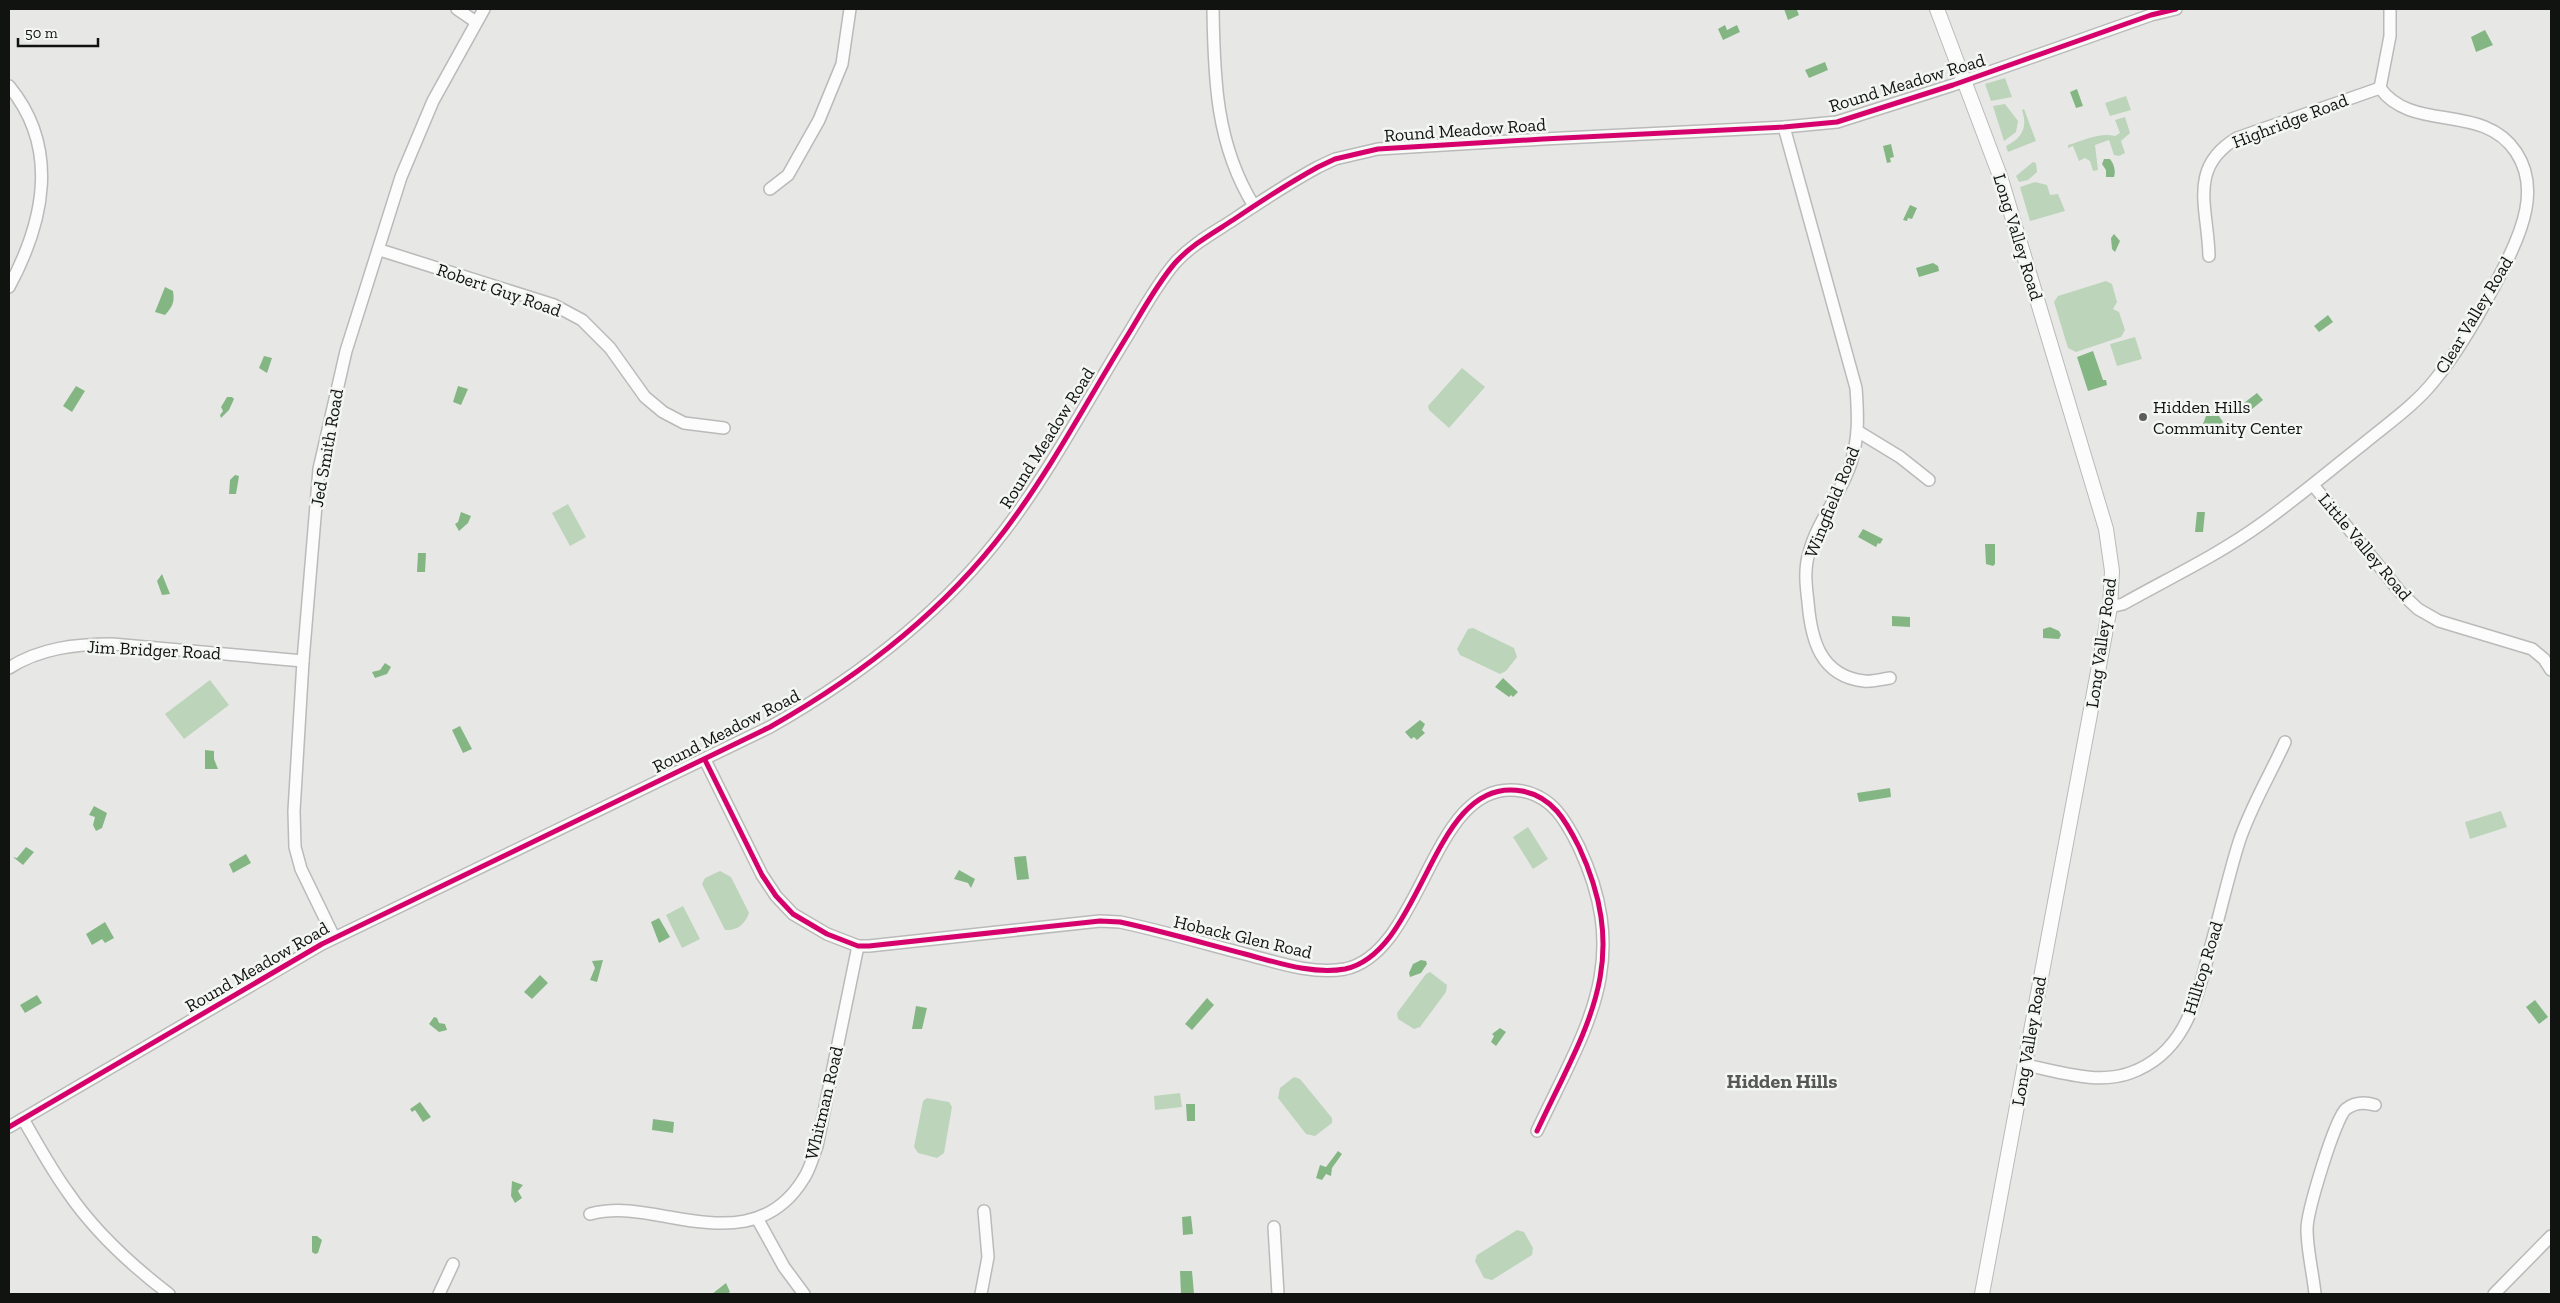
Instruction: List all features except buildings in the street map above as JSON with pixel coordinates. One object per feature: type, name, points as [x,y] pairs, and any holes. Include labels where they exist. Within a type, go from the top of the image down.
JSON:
[{"type":"street","points":[[457,9],[476,22]]},
{"type":"street","name":"Jed Smith Road","points":[[334,937],[301,870],[295,846],[294,811],[320,469],[346,351],[380,250],[401,177],[433,101],[484,9]]},
{"type":"street","points":[[770,189],[788,175],[819,120],[842,64],[850,9]]},
{"type":"street","points":[[1213,9],[1220,120],[1226,149],[1237,177],[1254,206]]},
{"type":"street","name":"Long Valley Road","points":[[1937,9],[1966,80],[2000,176],[2106,529],[2112,571],[2110,607],[1982,1294]]},
{"type":"street","name":"Round Meadow Road","points":[[9,1127],[334,937],[705,760],[770,727],[822,697],[898,641],[948,596],[1006,530],[1043,477],[1160,282],[1176,262],[1199,243],[1254,206],[1318,167],[1335,159],[1360,152],[1543,138],[1784,128],[1837,122],[1966,80],[2136,20],[2176,9]]},
{"type":"street","points":[[2380,88],[2390,36],[2390,9]]},
{"type":"street","points":[[9,86],[33,127],[40,161],[42,197],[35,229],[23,261],[9,287]]},
{"type":"street","name":"Highridge Road","points":[[2209,256],[2203,191],[2205,177],[2221,148],[2237,138],[2380,88]]},
{"type":"street","name":"Clear Valley Road","points":[[2110,607],[2123,604],[2233,542],[2260,524],[2313,484],[2433,384],[2479,312],[2518,238],[2529,194],[2526,174],[2516,152],[2503,137],[2480,124],[2403,108],[2387,98],[2380,88]]},
{"type":"street","name":"Wingfield Road","points":[[1784,128],[1853,374],[1856,388],[1859,432],[1850,465],[1820,525],[1808,554],[1806,580],[1810,632],[1819,652],[1832,667],[1847,677],[1865,682],[1890,678]]},
{"type":"street","name":"Robert Guy Road","points":[[380,250],[554,305],[582,320],[610,348],[645,397],[663,412],[684,423],[724,428]]},
{"type":"street","points":[[1859,432],[1900,457],[1929,480]]},
{"type":"street","name":"Little Valley Road","points":[[2313,484],[2401,593],[2418,609],[2447,624],[2532,649],[2544,659],[2551,670]]},
{"type":"street","name":"Jim Bridger Road","points":[[9,668],[28,656],[57,648],[87,644],[122,644],[304,661]]},
{"type":"street","name":"Hilltop Road","points":[[2025,1065],[2096,1078],[2115,1077],[2148,1065],[2163,1054],[2178,1036],[2194,1009],[2239,841],[2285,742]]},
{"type":"street","name":"Hoback Glen Road","points":[[705,760],[762,875],[776,896],[793,914],[810,925],[858,946],[1100,922],[1120,922],[1285,964],[1315,969],[1346,968],[1377,950],[1397,926],[1456,819],[1474,802],[1497,792],[1520,791],[1536,796],[1548,803],[1566,820],[1582,854],[1602,914],[1604,946],[1602,975],[1588,1023],[1537,1131]]},
{"type":"street","name":"Whitman Road","points":[[590,1214],[606,1210],[634,1211],[718,1224],[758,1220],[785,1202],[805,1178],[817,1146],[858,946]]},
{"type":"street","points":[[2315,1294],[2307,1228],[2311,1203],[2336,1121],[2346,1108],[2358,1103],[2375,1105]]},
{"type":"street","points":[[23,1119],[67,1191],[102,1235],[169,1294]]},
{"type":"street","points":[[981,1294],[988,1257],[984,1211]]},
{"type":"street","points":[[758,1220],[784,1267],[804,1294]]},
{"type":"street","points":[[1274,1227],[1278,1294]]},
{"type":"street","points":[[2494,1294],[2551,1236]]},
{"type":"street","points":[[440,1294],[453,1264]]},
{"type":"shaded area","points":[[1784,9],[1797,10],[1799,15],[1788,20]]},
{"type":"shaded area","points":[[1725,25],[1727,30],[1737,25],[1740,32],[1723,40],[1718,29]]},
{"type":"shaded area","points":[[2485,30],[2493,45],[2476,52],[2471,37]]},
{"type":"shaded area","points":[[1825,62],[1828,70],[1809,78],[1805,70]]},
{"type":"shaded area","points":[[2005,78],[2012,97],[1991,101],[1985,84]]},
{"type":"shaded area","points":[[2077,89],[2083,106],[2076,108],[2070,92]]},
{"type":"shaded area","points":[[2126,96],[2131,110],[2110,116],[2105,103]]},
{"type":"shaded area","points":[[2005,104],[2018,121],[2016,132],[2004,141],[1993,106]]},
{"type":"shaded area","points":[[2024,109],[2036,141],[2008,152],[2006,146],[2020,136],[2024,127],[2022,110]]},
{"type":"shaded area","points":[[2125,117],[2130,133],[2121,141],[2125,153],[2119,156],[2114,155],[2109,140],[2095,145],[2098,170],[2093,171],[2090,161],[2085,158],[2079,161],[2073,146],[2068,148],[2068,145],[2091,137],[2115,136],[2120,133],[2115,120]]},
{"type":"shaded area","points":[[1891,144],[1894,157],[1890,158],[1891,162],[1887,163],[1883,146]]},
{"type":"shaded area","points":[[2104,159],[2110,159],[2113,163],[2114,177],[2106,177],[2106,170],[2102,164]]},
{"type":"shaded area","points":[[2033,162],[2036,163],[2037,172],[2028,180],[2019,182],[2016,176]]},
{"type":"shaded area","points":[[2035,182],[2047,185],[2050,195],[2058,194],[2065,211],[2030,221],[2020,187]]},
{"type":"shaded area","points":[[1910,205],[1917,208],[1912,219],[1903,220]]},
{"type":"shaded area","points":[[2114,234],[2120,241],[2115,252],[2112,249],[2111,238]]},
{"type":"shaded area","points":[[1933,263],[1938,266],[1939,271],[1919,277],[1916,268]]},
{"type":"shaded area","points":[[2106,281],[2112,284],[2117,302],[2113,309],[2119,312],[2125,330],[2121,337],[2076,352],[2068,348],[2054,302],[2058,296]]},
{"type":"shaded area","points":[[165,287],[173,291],[174,299],[165,315],[155,312]]},
{"type":"shaded area","points":[[2328,315],[2333,322],[2319,332],[2314,326]]},
{"type":"shaded area","points":[[2135,337],[2142,359],[2117,366],[2110,344]]},
{"type":"shaded area","points":[[2093,351],[2103,380],[2106,380],[2107,385],[2088,391],[2077,357]]},
{"type":"shaded area","points":[[264,356],[272,358],[267,373],[259,368]]},
{"type":"shaded area","points":[[1462,368],[1485,387],[1449,428],[1429,410],[1428,406]]},
{"type":"shaded area","points":[[76,386],[85,391],[72,412],[63,406]]},
{"type":"shaded area","points":[[458,386],[468,389],[461,405],[453,402]]},
{"type":"shaded area","points":[[2257,393],[2263,400],[2246,414],[2240,406]]},
{"type":"shaded area","points":[[227,397],[234,399],[229,410],[221,418],[220,415],[223,411],[221,407]]},
{"type":"shaded area","points":[[2206,416],[2219,416],[2223,422],[2220,425],[2204,426]]},
{"type":"shaded area","points":[[235,475],[239,476],[236,494],[229,494],[230,480]]},
{"type":"shaded area","points":[[568,504],[586,537],[570,546],[552,513]]},
{"type":"shaded area","points":[[461,512],[471,516],[468,523],[459,531],[455,524],[458,522]]},
{"type":"shaded area","points":[[2197,512],[2205,512],[2203,532],[2195,532]]},
{"type":"shaded area","points":[[1863,529],[1883,539],[1880,544],[1878,543],[1876,547],[1858,537]]},
{"type":"shaded area","points":[[1985,544],[1995,544],[1995,564],[1993,566],[1986,564]]},
{"type":"shaded area","points":[[418,553],[426,553],[425,572],[417,572]]},
{"type":"shaded area","points":[[162,574],[170,594],[162,595],[157,581]]},
{"type":"shaded area","points":[[1892,616],[1910,617],[1910,627],[1892,626]]},
{"type":"shaded area","points":[[2050,627],[2059,631],[2061,635],[2059,639],[2043,638],[2043,629]]},
{"type":"shaded area","points":[[1473,628],[1514,648],[1517,657],[1506,671],[1500,674],[1460,655],[1457,649],[1468,629]]},
{"type":"shaded area","points":[[385,663],[391,667],[387,674],[375,678],[372,672],[380,670]]},
{"type":"shaded area","points":[[1503,678],[1518,692],[1513,697],[1511,695],[1509,697],[1495,687]]},
{"type":"shaded area","points":[[210,680],[229,705],[184,739],[165,714]]},
{"type":"shaded area","points":[[1420,720],[1425,724],[1422,730],[1425,733],[1417,740],[1414,737],[1411,739],[1405,732]]},
{"type":"shaded area","points":[[460,726],[472,749],[463,753],[452,730]]},
{"type":"shaded area","points":[[205,750],[214,751],[214,759],[218,769],[205,769]]},
{"type":"shaded area","points":[[1890,788],[1891,797],[1859,802],[1857,793]]},
{"type":"shaded area","points":[[94,806],[107,813],[102,828],[96,831],[93,825],[95,817],[89,815]]},
{"type":"shaded area","points":[[2501,811],[2507,827],[2470,839],[2465,822]]},
{"type":"shaded area","points":[[1528,827],[1548,859],[1533,869],[1513,837]]},
{"type":"shaded area","points":[[26,847],[34,852],[23,865],[13,857],[17,858]]},
{"type":"shaded area","points":[[246,854],[251,863],[233,873],[229,864]]},
{"type":"shaded area","points":[[1026,856],[1029,879],[1017,880],[1014,857]]},
{"type":"shaded area","points":[[959,870],[975,879],[971,888],[968,883],[954,879]]},
{"type":"shaded area","points":[[720,871],[731,877],[749,913],[743,923],[737,928],[725,930],[702,884],[705,878]]},
{"type":"shaded area","points":[[683,906],[700,939],[682,948],[666,915]]},
{"type":"shaded area","points":[[659,918],[670,937],[659,943],[651,922]]},
{"type":"shaded area","points":[[105,922],[114,938],[105,943],[102,939],[92,945],[86,934]]},
{"type":"shaded area","points":[[603,960],[597,982],[590,980],[595,968],[592,961]]},
{"type":"shaded area","points":[[1421,960],[1426,961],[1427,964],[1421,973],[1410,977],[1409,973],[1413,964]]},
{"type":"shaded area","points":[[1430,972],[1447,985],[1446,992],[1420,1027],[1414,1029],[1398,1019],[1397,1013],[1426,974]]},
{"type":"shaded area","points":[[540,975],[548,983],[532,999],[524,992]]},
{"type":"shaded area","points":[[37,995],[42,1003],[25,1013],[20,1005]]},
{"type":"shaded area","points":[[1207,998],[1214,1005],[1192,1030],[1185,1024]]},
{"type":"shaded area","points":[[2535,1000],[2548,1017],[2539,1024],[2526,1007]]},
{"type":"shaded area","points":[[916,1006],[927,1008],[922,1029],[912,1029]]},
{"type":"shaded area","points":[[434,1017],[437,1018],[439,1023],[445,1024],[447,1030],[439,1032],[429,1024]]},
{"type":"shaded area","points":[[1500,1028],[1506,1032],[1496,1046],[1491,1042],[1494,1036],[1492,1034]]},
{"type":"shaded area","points":[[1294,1077],[1300,1079],[1332,1118],[1332,1123],[1315,1136],[1306,1134],[1278,1098],[1280,1088]]},
{"type":"shaded area","points":[[1180,1093],[1182,1107],[1155,1110],[1154,1096]]},
{"type":"shaded area","points":[[927,1098],[949,1102],[952,1107],[944,1153],[937,1158],[918,1153],[914,1147],[923,1101]]},
{"type":"shaded area","points":[[420,1102],[431,1117],[423,1122],[415,1110],[412,1112],[410,1109]]},
{"type":"shaded area","points":[[1186,1104],[1195,1104],[1195,1121],[1187,1121]]},
{"type":"shaded area","points":[[653,1119],[674,1122],[673,1133],[652,1130]]},
{"type":"shaded area","points":[[1338,1151],[1342,1154],[1332,1168],[1331,1176],[1326,1174],[1322,1180],[1316,1178],[1320,1165],[1326,1167]]},
{"type":"shaded area","points":[[512,1181],[523,1185],[518,1191],[522,1198],[515,1203],[511,1196]]},
{"type":"shaded area","points":[[1191,1216],[1193,1234],[1183,1235],[1182,1217]]},
{"type":"shaded area","points":[[1517,1230],[1524,1232],[1533,1248],[1532,1255],[1492,1280],[1484,1278],[1475,1261],[1477,1255]]},
{"type":"shaded area","points":[[312,1236],[317,1236],[322,1240],[318,1253],[315,1254],[312,1252]]},
{"type":"shaded area","points":[[1180,1271],[1192,1271],[1194,1294],[1181,1294]]},
{"type":"shaded area","points":[[726,1283],[730,1292],[727,1294],[712,1294]]},
{"type":"cycle path","points":[[9,1127],[322,944],[770,727],[836,686],[867,664],[898,640],[954,589],[1005,530],[1054,458],[1150,297],[1175,263],[1202,240],[1275,192],[1318,167],[1335,159],[1378,149],[1784,127],[1837,122],[1953,85],[2151,15],[2176,9]]},
{"type":"cycle path","points":[[705,760],[762,875],[776,896],[793,914],[827,934],[858,946],[1100,921],[1120,922],[1282,964],[1320,970],[1345,969],[1372,956],[1394,932],[1447,835],[1467,809],[1492,793],[1522,791],[1533,794],[1550,804],[1563,819],[1574,837],[1595,888],[1602,926],[1602,960],[1597,994],[1572,1059],[1537,1131]]},
{"type":"place","name":"Hidden Hills Community Center","points":[[2143,417]]},
{"type":"district","name":"Hidden Hills","points":[[1782,1081]]}]
